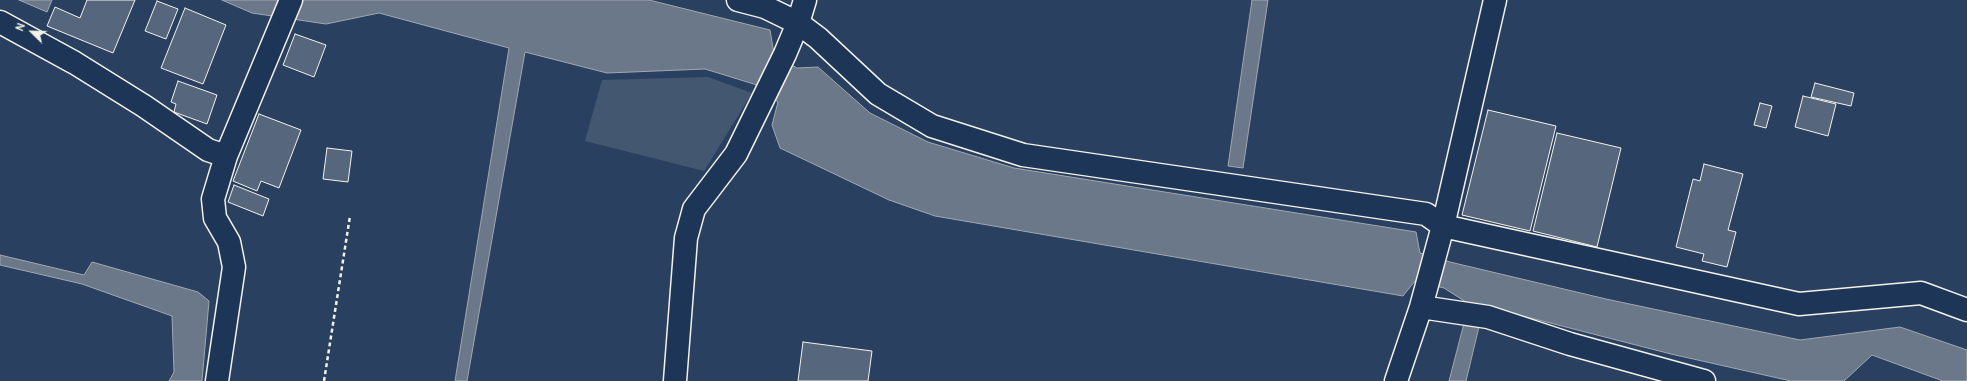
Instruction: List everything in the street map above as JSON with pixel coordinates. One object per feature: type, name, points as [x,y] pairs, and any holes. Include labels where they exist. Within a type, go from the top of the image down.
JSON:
[{"type":"street","points":[[217,381],[234,267],[229,242],[215,218],[213,199],[226,156],[292,0]]},
{"type":"street","points":[[738,0],[765,7],[798,23],[818,38],[878,94],[932,126],[1023,155],[1426,214],[1443,226],[1799,304],[1921,293],[1967,310]]},
{"type":"street","points":[[675,381],[686,238],[694,209],[736,154],[785,54],[798,23],[805,0]]},
{"type":"street","points":[[1396,381],[1423,297],[1443,226],[1495,0]]},
{"type":"street","points":[[0,22],[75,63],[208,150],[226,156]]},
{"type":"street","points":[[1423,297],[1461,312],[1488,317],[1570,344],[1704,381]]},
{"type":"path","points":[[324,381],[350,216]]},
{"type":"shaded area","points":[[19,0],[52,0],[47,12]]},
{"type":"shaded area","points":[[222,0],[649,0],[770,30],[774,54],[797,68],[818,67],[870,113],[928,142],[1014,168],[1416,232],[1420,253],[1450,262],[1606,299],[1800,340],[1900,327],[1967,350],[1967,381],[1943,381],[1872,355],[1844,381],[1791,381],[1671,354],[1484,306],[1466,381],[1449,381],[1469,304],[1444,288],[1415,281],[1403,296],[935,216],[889,200],[780,148],[772,125],[778,102],[757,85],[705,69],[607,73],[525,52],[467,381],[455,381],[509,48],[379,13],[326,24],[252,13]]},
{"type":"shaded area","points":[[1252,0],[1268,0],[1243,168],[1228,166]]},
{"type":"shaded area","points":[[708,77],[752,93],[704,171],[585,141],[602,80]]},
{"type":"shaded area","points":[[0,255],[84,275],[92,262],[198,292],[209,301],[202,381],[169,381],[174,372],[172,316],[82,284],[0,265]]},
{"type":"building","points":[[87,0],[135,0],[113,53],[47,26],[55,7],[80,18]]},
{"type":"building","points":[[157,1],[178,9],[166,39],[145,31]]},
{"type":"building","points":[[185,8],[226,25],[203,84],[161,68]]},
{"type":"building","points":[[295,34],[326,45],[314,77],[283,65]]},
{"type":"building","points":[[178,81],[217,95],[207,124],[174,112],[176,104],[171,102]]},
{"type":"building","points":[[1815,83],[1854,93],[1851,106],[1811,97]]},
{"type":"building","points":[[1803,96],[1836,104],[1828,136],[1795,127]]},
{"type":"building","points":[[1760,103],[1772,106],[1766,128],[1754,125]]},
{"type":"building","points":[[1488,110],[1556,126],[1530,231],[1462,215]]},
{"type":"building","points":[[259,114],[301,130],[279,188],[261,181],[257,191],[233,181]]},
{"type":"building","points":[[1557,133],[1621,148],[1597,247],[1533,231]]},
{"type":"building","points":[[327,148],[352,151],[348,182],[323,179]]},
{"type":"building","points":[[1704,164],[1743,174],[1728,230],[1736,232],[1727,267],[1702,261],[1704,254],[1676,247],[1693,179],[1700,181]]},
{"type":"building","points":[[234,185],[269,199],[263,216],[228,202]]},
{"type":"building","points":[[803,342],[872,351],[868,381],[798,381]]}]
